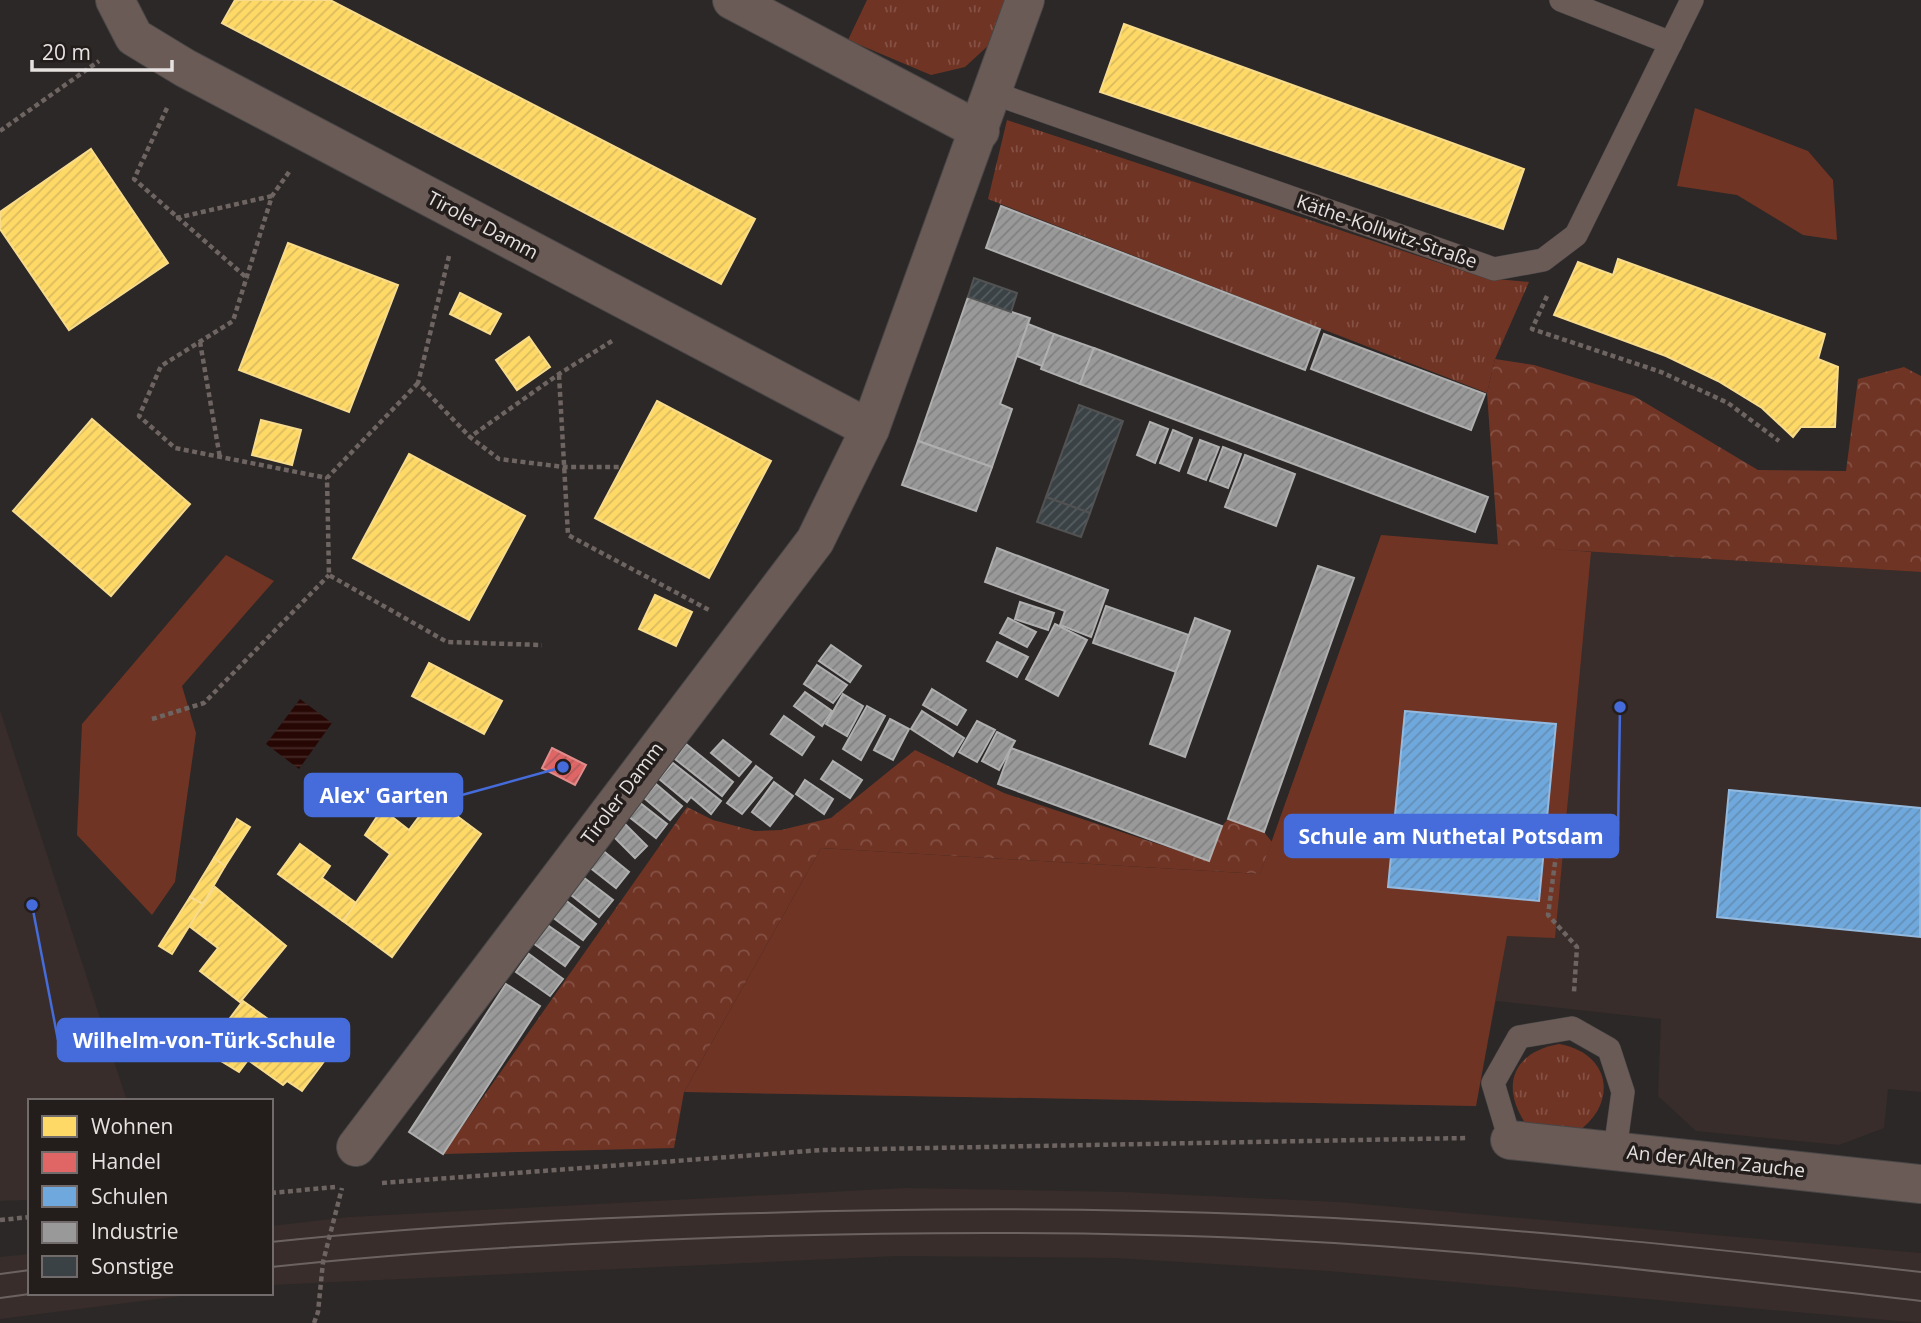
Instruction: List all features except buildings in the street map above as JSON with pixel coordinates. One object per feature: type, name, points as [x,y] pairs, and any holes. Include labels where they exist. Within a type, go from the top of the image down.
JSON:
[{"type":"street","points":[[115,0],[134,37]]},
{"type":"street","points":[[732,0],[980,131]]},
{"type":"street","name":"Tiroler Damm","points":[[356,1147],[815,541],[870,429],[1026,0]]},
{"type":"street","name":"Tiroler Damm","points":[[134,37],[185,68],[870,429]]},
{"type":"street","name":"An der Alten Zauche","points":[[1510,1140],[1921,1184]]},
{"type":"lane","points":[[1561,0],[1671,43]]},
{"type":"lane","name":"Käthe-Kollwitz-Straße","points":[[993,93],[1494,269],[1543,260],[1576,235],[1692,0]]},
{"type":"lane","points":[[1510,1140],[1493,1083],[1519,1037],[1572,1028],[1609,1049],[1623,1092],[1615,1150]]},
{"type":"path","points":[[0,131],[134,37]]},
{"type":"path","points":[[185,68],[134,179],[247,279]]},
{"type":"path","points":[[314,136],[272,196],[233,321],[161,366],[139,416],[175,448],[327,478]]},
{"type":"path","points":[[176,218],[272,196]]},
{"type":"path","points":[[152,719],[204,703],[329,576],[327,478],[418,383],[460,213]]},
{"type":"path","points":[[1576,235],[1532,329],[1661,372],[1728,403],[1779,441]]},
{"type":"path","points":[[470,436],[559,374],[655,316]]},
{"type":"path","points":[[200,341],[220,458]]},
{"type":"path","points":[[559,374],[568,535],[746,630]]},
{"type":"path","points":[[418,383],[470,436],[499,459],[564,467],[622,467]]},
{"type":"path","points":[[329,576],[447,642],[542,645]]},
{"type":"path","points":[[1546,831],[1559,833],[1548,915],[1577,947],[1572,1028]]},
{"type":"path","points":[[370,1184],[822,1150],[1468,1138],[1510,1140]]},
{"type":"path","points":[[273,1193],[343,1186],[323,1262],[318,1312],[314,1323]]},
{"type":"path","points":[[0,1220],[28,1217]]},
{"type":"shaded area","points":[[1381,535],[1498,546],[1921,572],[1921,1092],[1888,1089],[1884,1128],[1839,1145],[1696,1131],[1658,1096],[1661,1019],[1496,1001],[1476,1106],[684,1092],[1260,874]]},
{"type":"shaded area","points":[[300,699],[332,723],[299,769],[266,744]]},
{"type":"shaded area","points":[[0,710],[126,1099],[28,1099],[28,1200],[0,1201]]},
{"type":"shaded area","points":[[905,1188],[1124,1192],[1339,1202],[1921,1253],[1921,1323],[1328,1271],[1115,1258],[897,1256],[273,1285],[273,1226],[349,1217]]},
{"type":"shaded area","points":[[28,1254],[28,1295],[189,1295],[0,1319],[0,1257]]},
{"type":"green space","points":[[867,0],[1008,0],[991,43],[965,67],[931,75],[848,40]]},
{"type":"green space","points":[[1695,108],[1808,151],[1833,180],[1837,240],[1803,235],[1737,195],[1677,186]]},
{"type":"green space","points":[[1007,120],[1485,278],[1529,282],[1495,359],[1487,393],[988,199]]},
{"type":"green space","points":[[1495,359],[1534,365],[1634,396],[1758,470],[1846,471],[1858,379],[1904,367],[1921,376],[1921,572],[1498,546],[1487,393]]},
{"type":"green space","points":[[1381,535],[1591,552],[1555,938],[1507,936],[1476,1106],[684,1092],[821,848],[1260,874]]},
{"type":"green space","points":[[226,555],[274,581],[182,686],[196,733],[175,882],[152,915],[77,835],[82,724]]},
{"type":"green space","points":[[915,750],[1004,793],[1209,861],[1222,826],[1228,819],[1264,832],[1272,842],[1260,874],[821,848],[684,1092],[674,1148],[443,1154],[687,807],[713,820],[755,831],[781,830],[831,818]]},
{"type":"green space","points":[[1559,1044],[1576,1049],[1590,1058],[1599,1068],[1603,1081],[1599,1108],[1590,1121],[1576,1133],[1525,1123],[1513,1095],[1516,1072],[1522,1062],[1531,1054]]},
{"type":"tram line","points":[[273,1242],[454,1226],[638,1217],[832,1211],[1119,1210],[1334,1218],[1481,1228],[1921,1272]]},
{"type":"tram line","points":[[273,1267],[458,1251],[644,1240],[910,1233],[1122,1234],[1263,1239],[1481,1254],[1921,1301]]},
{"type":"tram line","points":[[0,1274],[28,1270]]},
{"type":"tram line","points":[[0,1298],[28,1294]]},
{"type":"place","name":"Schule am Nuthetal Potsdam","points":[[1620,707]]},
{"type":"place","name":"Alex' Garten","points":[[563,767]]},
{"type":"place","name":"Wilhelm-von-Türk-Schule","points":[[32,905]]}]
